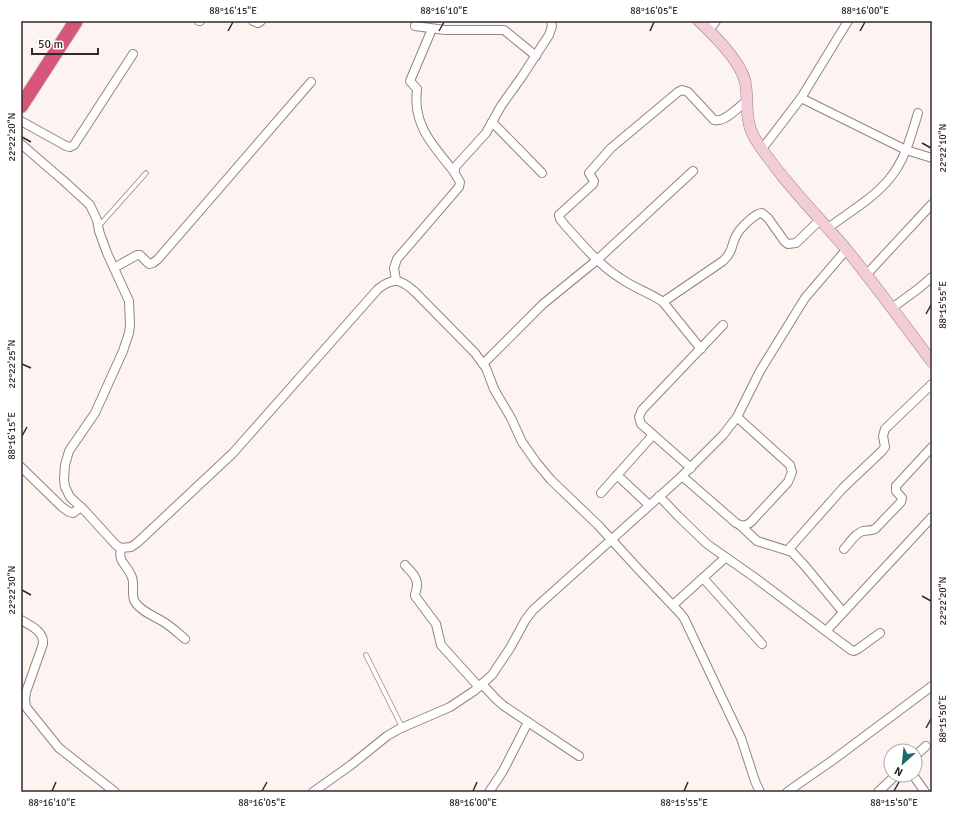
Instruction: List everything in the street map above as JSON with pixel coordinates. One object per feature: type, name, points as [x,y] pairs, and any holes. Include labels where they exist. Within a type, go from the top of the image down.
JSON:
[{"type":"highway","points":[[21,106],[76,21]]},
{"type":"street","points":[[253,21],[258,23],[261,21]]},
{"type":"street","points":[[455,173],[456,166],[486,133],[501,106],[536,56],[549,35],[552,26],[551,21]]},
{"type":"street","points":[[699,21],[712,26],[742,73],[745,81],[750,127],[762,149],[866,275],[932,362]]},
{"type":"street","points":[[762,149],[801,98],[848,21]]},
{"type":"street","points":[[415,26],[432,29],[504,30],[536,56]]},
{"type":"street","points":[[396,280],[394,268],[399,256],[459,187],[460,182],[424,130],[416,108],[418,89],[410,81],[432,29]]},
{"type":"street","points":[[21,121],[66,146],[70,147],[74,145],[133,54]]},
{"type":"street","points":[[114,268],[137,255],[140,255],[149,264],[158,259],[311,82]]},
{"type":"street","points":[[701,349],[664,302],[621,279],[597,260],[562,222],[559,215],[593,184],[594,181],[589,173],[611,148],[678,92],[682,90],[688,92],[714,120],[718,121],[724,119],[746,101]]},
{"type":"street","points":[[801,98],[906,150],[932,158]]},
{"type":"street","points":[[664,302],[723,261],[731,252],[738,233],[759,213],[762,213],[768,218],[788,244],[796,243],[824,224],[864,201],[890,178],[906,150],[918,114]]},
{"type":"street","points":[[492,122],[542,173]]},
{"type":"street","points":[[21,144],[66,182],[90,205],[94,212],[107,253],[129,301],[129,333],[120,358],[95,413],[72,446],[65,464],[64,484],[66,491],[116,545],[121,548],[131,547],[137,543],[227,459],[378,289],[387,282],[396,280],[404,283],[415,292],[475,353],[488,373],[494,389],[511,418],[522,442],[551,480],[612,539],[684,618],[741,738],[760,792]]},
{"type":"street","points":[[483,364],[543,304],[597,260],[693,171]]},
{"type":"street","points":[[866,275],[932,204]]},
{"type":"street","points":[[313,792],[351,765],[387,736],[450,707],[492,675],[533,610],[691,468],[724,436],[737,417],[760,371],[805,298],[846,250]]},
{"type":"street","points":[[892,308],[932,277]]},
{"type":"street","points":[[691,468],[641,424],[639,421],[640,413],[723,325]]},
{"type":"street","points":[[788,550],[843,488],[885,448],[883,436],[885,429],[932,384]]},
{"type":"street","points":[[737,417],[790,465],[792,472],[788,482],[751,522],[748,525],[740,526]]},
{"type":"street","points":[[601,493],[653,435]]},
{"type":"street","points":[[844,549],[858,533],[863,531],[872,531],[875,529],[902,501],[902,497],[896,491],[896,486],[932,447]]},
{"type":"street","points":[[21,467],[69,512],[73,513],[81,507]]},
{"type":"street","points":[[617,475],[649,505]]},
{"type":"street","points":[[682,476],[757,540],[788,550],[797,557],[843,612]]},
{"type":"street","points":[[659,496],[707,544],[854,651],[880,633]]},
{"type":"street","points":[[826,631],[932,517]]},
{"type":"street","points":[[121,548],[119,556],[133,577],[133,596],[135,602],[143,610],[168,624],[185,639]]},
{"type":"street","points":[[673,606],[725,558]]},
{"type":"street","points":[[405,565],[416,580],[417,586],[415,596],[436,624],[441,645],[480,685],[497,700],[579,756]]},
{"type":"street","points":[[703,578],[762,644]]},
{"type":"street","points":[[21,620],[39,632],[43,638],[43,644],[23,699],[26,707],[30,714],[59,748],[115,792]]},
{"type":"street","points":[[787,792],[930,691]]},
{"type":"street","points":[[489,792],[503,771],[528,722]]},
{"type":"street","points":[[923,749],[926,746]]},
{"type":"street","points":[[878,792],[888,783]]},
{"type":"street","points":[[919,783],[925,792]]},
{"type":"lane","points":[[98,227],[146,173]]},
{"type":"lane","points":[[366,655],[402,728]]}]
